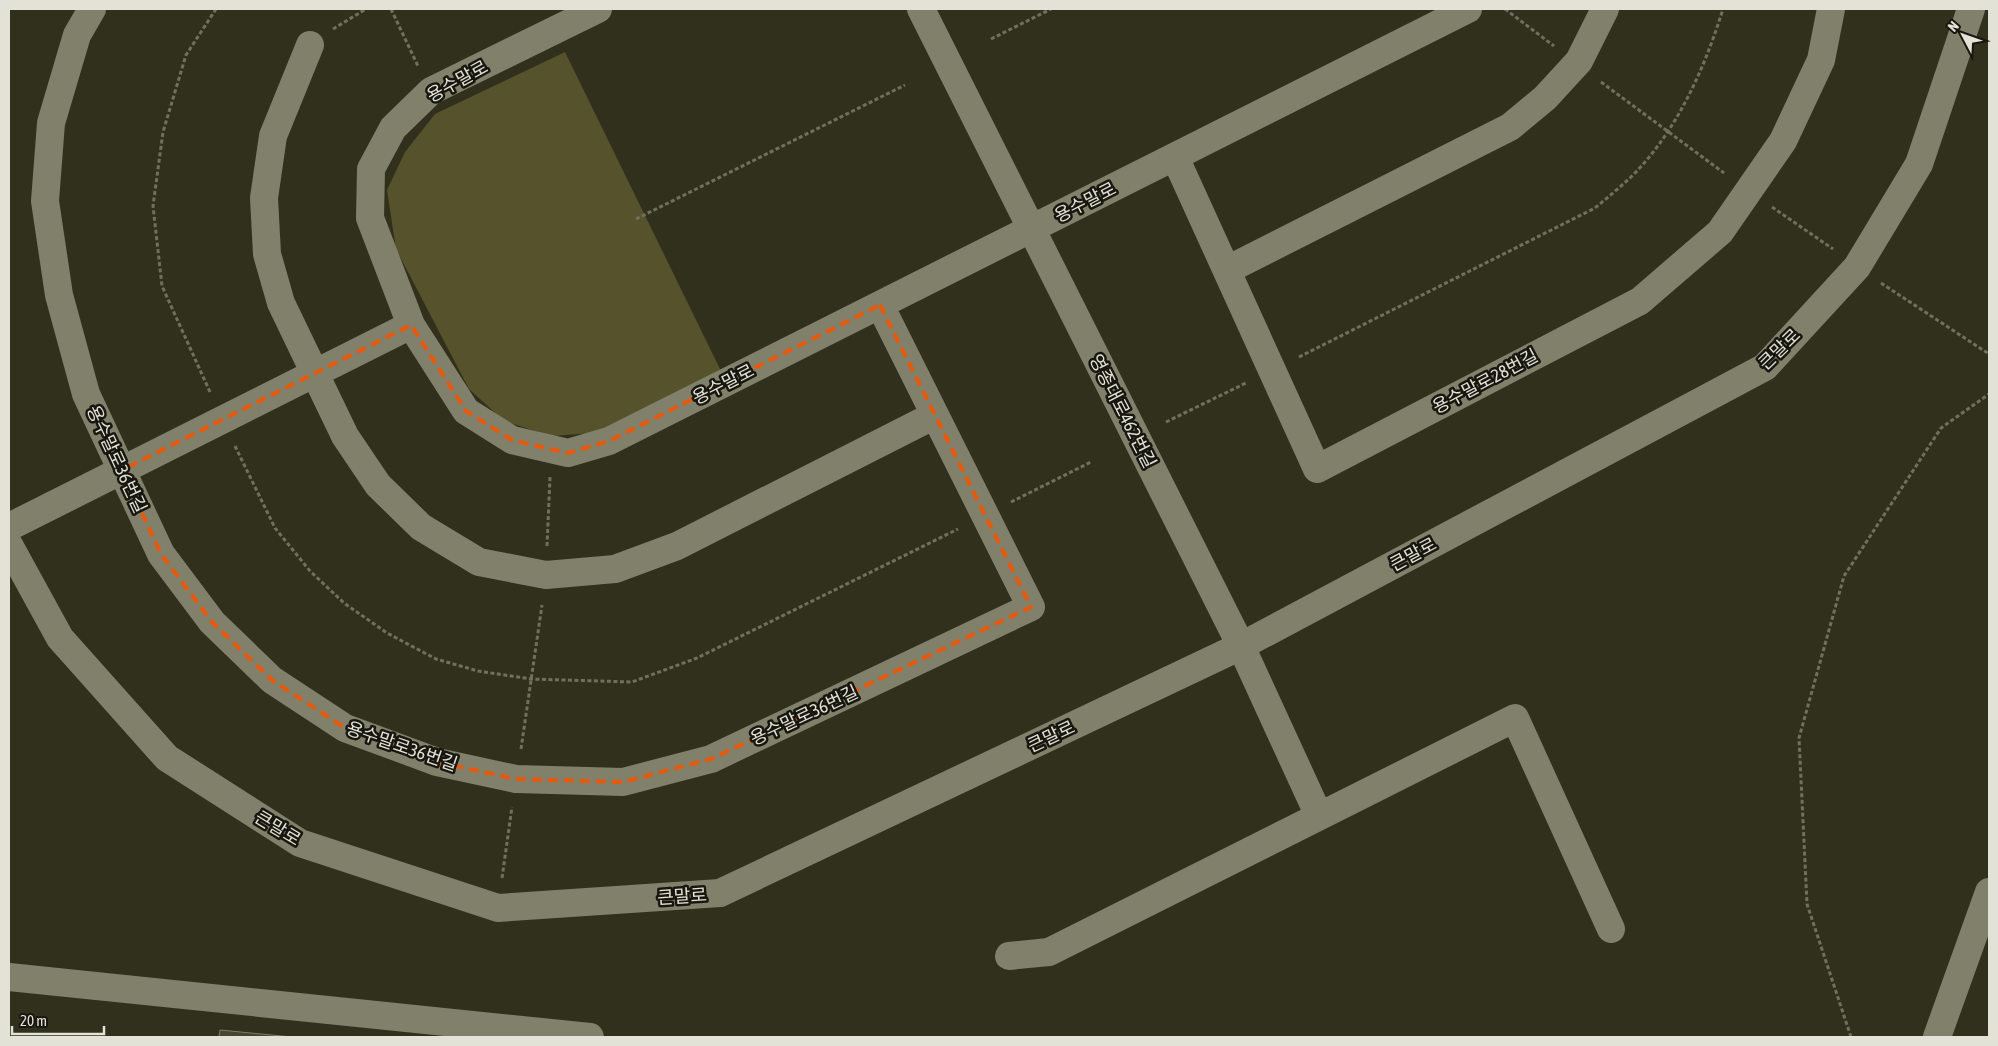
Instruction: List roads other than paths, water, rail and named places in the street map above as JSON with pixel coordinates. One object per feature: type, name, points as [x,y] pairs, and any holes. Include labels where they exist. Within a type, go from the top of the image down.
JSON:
[{"type":"street","name":"용수말로36번길","points":[[92,9],[78,35],[51,122],[45,201],[59,295],[86,394],[161,554],[212,622],[272,680],[345,728],[437,762],[516,779],[622,782],[711,759],[1032,607],[880,305]]},
{"type":"street","name":"용수말로","points":[[598,9],[431,91],[393,128],[372,169],[370,218],[411,325],[466,412],[512,440],[568,453],[609,441],[1468,9]]},
{"type":"street","name":"영종대로462번길","points":[[921,9],[1241,646],[1319,816]]},
{"type":"street","points":[[1227,270],[1510,128],[1545,98],[1579,61],[1605,9]]},
{"type":"street","name":"용수말로28번길","points":[[1176,157],[1317,469],[1640,301],[1720,232],[1783,141],[1821,60],[1832,9]]},
{"type":"street","name":"큰말로","points":[[9,545],[60,638],[167,758],[300,843],[498,908],[720,893],[1241,646],[1766,367],[1857,267],[1919,164],[1971,9]]},
{"type":"street","points":[[310,45],[273,136],[264,198],[267,254],[281,302],[345,436],[378,485],[421,528],[479,562],[546,574],[614,569],[677,546],[935,415]]},
{"type":"street","points":[[9,527],[411,325]]},
{"type":"street","points":[[1009,956],[1049,952],[1515,718],[1611,929]]},
{"type":"street","points":[[1937,1037],[1989,892]]},
{"type":"street","points":[[9,976],[590,1037]]}]
